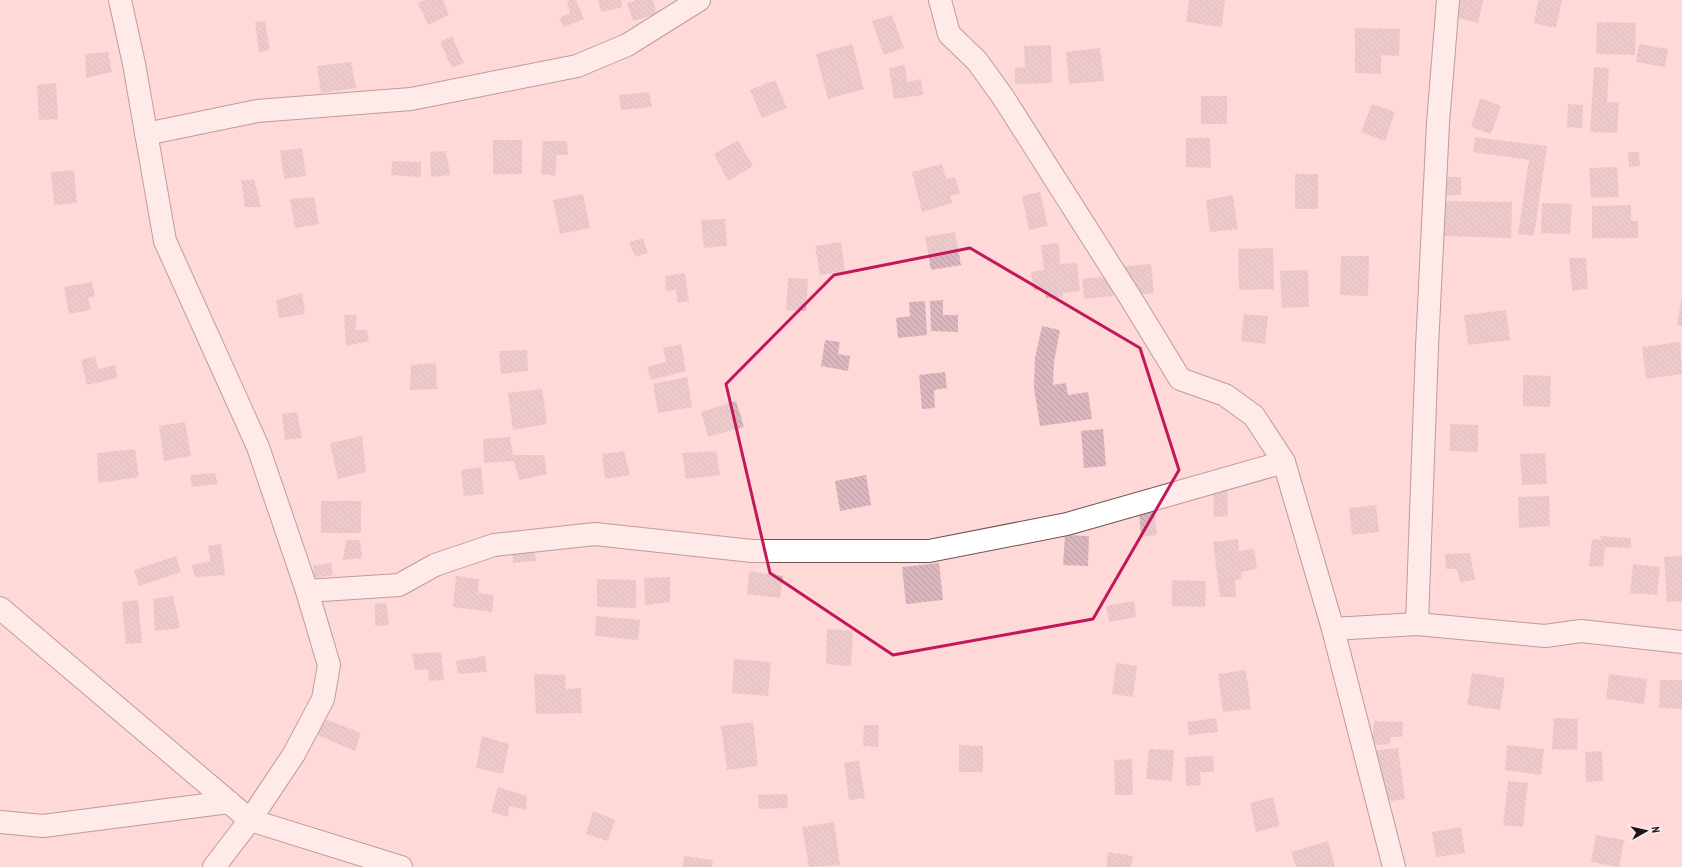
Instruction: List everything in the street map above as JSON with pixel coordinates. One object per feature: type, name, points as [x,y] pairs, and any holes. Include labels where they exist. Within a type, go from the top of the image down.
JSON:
[{"type":"street","points":[[120,0],[165,241],[258,446],[308,591],[329,665],[323,699],[294,754],[250,820],[214,867]]},
{"type":"street","points":[[146,134],[256,111],[411,99],[577,66],[627,45],[699,0]]},
{"type":"street","points":[[940,0],[949,34],[977,61],[1003,97],[1126,290],[1180,379],[1225,395],[1254,416],[1284,462],[1333,629],[1394,867]]},
{"type":"street","points":[[1417,624],[1436,154],[1448,0]]},
{"type":"street","points":[[308,591],[399,585],[435,565],[494,545],[595,534],[752,551],[929,551],[1068,524],[1284,462]]},
{"type":"street","points":[[0,608],[250,820],[401,867]]},
{"type":"street","points":[[1333,629],[1417,624],[1545,636],[1581,631],[1682,642]]},
{"type":"street","points":[[0,822],[43,826],[229,802]]},
{"type":"highlighted area","points":[[970,248],[1140,348],[1179,470],[1093,619],[893,655],[770,573],[726,384],[834,275]]},
{"type":"building","points":[[425,0],[443,0],[449,15],[428,25],[418,3]]},
{"type":"building","points":[[576,0],[584,19],[564,27],[559,18],[570,13],[567,1]]},
{"type":"building","points":[[598,0],[621,0],[623,7],[601,12]]},
{"type":"building","points":[[636,0],[653,0],[657,14],[633,21],[627,3]]},
{"type":"building","points":[[1189,0],[1225,0],[1222,27],[1186,22]]},
{"type":"building","points":[[1455,0],[1483,0],[1478,23],[1452,16]]},
{"type":"building","points":[[1538,0],[1562,0],[1556,28],[1534,23]]},
{"type":"building","points":[[892,15],[904,48],[884,55],[872,21]]},
{"type":"building","points":[[265,21],[270,50],[259,52],[255,22]]},
{"type":"building","points":[[1597,22],[1636,23],[1635,55],[1596,54]]},
{"type":"building","points":[[1355,28],[1400,29],[1399,56],[1381,55],[1381,74],[1355,73]]},
{"type":"building","points":[[452,36],[464,63],[452,68],[440,42]]},
{"type":"building","points":[[852,44],[864,89],[828,99],[816,54]]},
{"type":"building","points":[[1639,44],[1668,49],[1665,67],[1636,62]]},
{"type":"building","points":[[1051,45],[1052,83],[1015,84],[1015,68],[1025,67],[1024,46]]},
{"type":"building","points":[[1100,48],[1104,81],[1069,84],[1066,52]]},
{"type":"building","points":[[108,52],[112,72],[86,78],[85,54]]},
{"type":"building","points":[[351,62],[356,88],[321,93],[317,66]]},
{"type":"building","points":[[905,65],[907,82],[921,79],[923,95],[894,99],[889,68]]},
{"type":"building","points":[[1594,67],[1609,68],[1607,102],[1619,103],[1617,133],[1590,132]]},
{"type":"building","points":[[775,80],[787,108],[762,118],[750,90]]},
{"type":"building","points":[[56,83],[58,119],[39,120],[37,85]]},
{"type":"building","points":[[649,92],[652,107],[621,110],[619,95]]},
{"type":"building","points":[[1201,96],[1227,96],[1227,124],[1201,124]]},
{"type":"building","points":[[1480,98],[1501,106],[1491,134],[1471,127]]},
{"type":"building","points":[[1372,104],[1395,112],[1385,141],[1361,132]]},
{"type":"building","points":[[1568,104],[1583,105],[1582,128],[1567,127]]},
{"type":"building","points":[[1475,137],[1547,146],[1534,236],[1518,234],[1529,160],[1473,152]]},
{"type":"building","points":[[1186,138],[1210,138],[1211,168],[1186,167]]},
{"type":"building","points":[[493,140],[522,140],[522,174],[493,174]]},
{"type":"building","points":[[738,140],[753,166],[728,181],[714,154]]},
{"type":"building","points":[[543,141],[567,141],[568,155],[557,155],[555,176],[541,174]]},
{"type":"building","points":[[302,148],[306,176],[284,179],[280,151]]},
{"type":"building","points":[[446,151],[450,175],[431,177],[430,152]]},
{"type":"building","points":[[1628,152],[1639,152],[1640,166],[1629,167]]},
{"type":"building","points":[[392,161],[421,162],[421,177],[391,175]]},
{"type":"building","points":[[942,164],[946,179],[955,177],[960,193],[950,196],[952,203],[922,212],[912,172]]},
{"type":"building","points":[[1617,167],[1619,197],[1591,198],[1589,168]]},
{"type":"building","points":[[74,170],[77,203],[54,205],[51,172]]},
{"type":"building","points":[[1295,174],[1318,174],[1318,209],[1295,209]]},
{"type":"building","points":[[1445,177],[1461,177],[1461,195],[1446,195]]},
{"type":"building","points":[[254,179],[261,207],[245,207],[241,181]]},
{"type":"building","points":[[1040,192],[1048,226],[1029,230],[1022,196]]},
{"type":"building","points":[[583,194],[590,228],[560,234],[553,200]]},
{"type":"building","points":[[1233,195],[1238,229],[1210,232],[1206,200]]},
{"type":"building","points":[[314,197],[319,224],[295,228],[290,199]]},
{"type":"building","points":[[1443,201],[1512,202],[1511,238],[1442,236]]},
{"type":"building","points":[[1542,203],[1572,204],[1570,234],[1541,233]]},
{"type":"building","points":[[1631,205],[1631,221],[1638,221],[1638,238],[1592,238],[1592,206]]},
{"type":"building","points":[[725,219],[727,246],[704,248],[701,220]]},
{"type":"building","points":[[955,232],[961,265],[931,270],[925,237]]},
{"type":"building","points":[[643,238],[648,253],[635,257],[629,242]]},
{"type":"building","points":[[841,242],[845,271],[820,275],[815,246]]},
{"type":"building","points":[[1059,243],[1060,264],[1077,263],[1080,291],[1063,293],[1063,297],[1046,298],[1045,289],[1034,290],[1031,272],[1044,270],[1041,245]]},
{"type":"building","points":[[1273,248],[1274,289],[1239,290],[1238,249]]},
{"type":"building","points":[[1341,256],[1369,256],[1368,296],[1340,295]]},
{"type":"building","points":[[1569,258],[1586,258],[1588,289],[1572,291]]},
{"type":"building","points":[[1151,264],[1154,293],[1118,297],[1115,267]]},
{"type":"building","points":[[1308,270],[1309,307],[1282,308],[1280,271]]},
{"type":"building","points":[[685,273],[689,301],[678,303],[676,290],[666,291],[665,276]]},
{"type":"building","points":[[1111,276],[1113,296],[1084,299],[1082,279]]},
{"type":"building","points":[[788,278],[808,279],[806,311],[786,310]]},
{"type":"building","points":[[92,282],[95,296],[88,298],[91,310],[69,314],[64,287]]},
{"type":"building","points":[[302,293],[305,314],[279,318],[276,300]]},
{"type":"building","points":[[943,300],[943,315],[958,315],[958,332],[931,331],[930,301]]},
{"type":"building","points":[[925,301],[927,335],[898,338],[896,318],[910,316],[909,302]]},
{"type":"building","points":[[1682,301],[1682,326],[1677,325]]},
{"type":"building","points":[[1506,310],[1510,340],[1468,345],[1464,315]]},
{"type":"building","points":[[1244,314],[1268,316],[1265,344],[1241,341]]},
{"type":"building","points":[[344,315],[357,315],[355,330],[367,330],[369,341],[346,346]]},
{"type":"building","points":[[1042,326],[1060,330],[1054,362],[1053,385],[1066,383],[1068,395],[1088,392],[1092,419],[1040,426],[1034,388],[1035,358]]},
{"type":"building","points":[[825,340],[840,342],[838,354],[850,356],[848,371],[821,366]]},
{"type":"building","points":[[1680,342],[1682,374],[1646,379],[1642,347]]},
{"type":"building","points":[[681,344],[686,371],[651,380],[647,367],[666,362],[663,348]]},
{"type":"building","points":[[527,350],[528,371],[501,374],[499,351]]},
{"type":"building","points":[[95,356],[98,369],[115,365],[118,378],[87,385],[81,360]]},
{"type":"building","points":[[436,363],[437,389],[410,390],[411,365]]},
{"type":"building","points":[[945,372],[947,388],[934,390],[935,408],[922,409],[919,375]]},
{"type":"building","points":[[1523,375],[1551,376],[1550,407],[1523,406]]},
{"type":"building","points":[[687,377],[692,407],[658,413],[653,384]]},
{"type":"building","points":[[542,389],[547,424],[513,430],[508,393]]},
{"type":"building","points":[[736,401],[744,427],[708,437],[701,412]]},
{"type":"building","points":[[297,412],[302,438],[285,440],[282,414]]},
{"type":"building","points":[[185,422],[191,456],[164,461],[159,426]]},
{"type":"building","points":[[1450,424],[1478,425],[1478,452],[1450,451]]},
{"type":"building","points":[[1103,429],[1106,466],[1084,468],[1081,431]]},
{"type":"building","points":[[362,436],[366,472],[338,479],[330,443]]},
{"type":"building","points":[[510,437],[513,455],[544,455],[547,474],[519,480],[514,461],[484,463],[483,439]]},
{"type":"building","points":[[135,449],[139,477],[98,483],[97,453]]},
{"type":"building","points":[[624,451],[630,475],[605,479],[602,454]]},
{"type":"building","points":[[716,451],[720,475],[686,479],[682,453]]},
{"type":"building","points":[[1545,453],[1547,484],[1522,485],[1520,454]]},
{"type":"building","points":[[481,467],[484,494],[464,496],[461,470]]},
{"type":"building","points":[[215,473],[218,484],[192,487],[190,475]]},
{"type":"building","points":[[866,475],[871,505],[840,511],[835,481]]},
{"type":"building","points":[[1213,486],[1227,486],[1228,516],[1214,517]]},
{"type":"building","points":[[1549,496],[1550,526],[1519,528],[1518,497]]},
{"type":"building","points":[[321,501],[361,501],[361,533],[321,533]]},
{"type":"building","points":[[1376,505],[1379,532],[1352,535],[1349,508]]},
{"type":"building","points":[[1154,510],[1157,535],[1141,537],[1139,511]]},
{"type":"building","points":[[1065,535],[1089,536],[1088,566],[1063,565]]},
{"type":"building","points":[[1600,536],[1631,538],[1631,548],[1605,547],[1603,567],[1589,566],[1592,539],[1601,540]]},
{"type":"building","points":[[1238,539],[1239,551],[1254,549],[1257,569],[1241,572],[1241,579],[1235,580],[1236,597],[1220,597],[1213,542]]},
{"type":"building","points":[[346,540],[360,540],[362,558],[343,560]]},
{"type":"building","points":[[221,544],[225,575],[195,577],[192,565],[210,561],[208,546]]},
{"type":"building","points":[[534,546],[536,561],[513,563],[512,548]]},
{"type":"building","points":[[1470,553],[1475,580],[1460,582],[1457,569],[1446,569],[1445,554]]},
{"type":"building","points":[[176,556],[181,572],[139,586],[134,570]]},
{"type":"building","points":[[1682,556],[1682,601],[1667,602],[1664,557]]},
{"type":"building","points":[[331,563],[333,575],[314,578],[313,566]]},
{"type":"building","points":[[939,563],[943,600],[906,604],[902,567]]},
{"type":"building","points":[[1633,564],[1660,567],[1657,595],[1630,593]]},
{"type":"building","points":[[749,571],[783,576],[780,598],[747,594]]},
{"type":"building","points":[[456,576],[479,579],[478,593],[494,595],[492,612],[453,607]]},
{"type":"building","points":[[670,577],[670,602],[645,605],[644,578]]},
{"type":"building","points":[[597,579],[636,580],[636,608],[597,607]]},
{"type":"building","points":[[1172,580],[1206,581],[1205,607],[1172,606]]},
{"type":"building","points":[[173,596],[180,628],[155,631],[153,599]]},
{"type":"building","points":[[138,600],[142,643],[126,644],[122,602]]},
{"type":"building","points":[[1134,601],[1136,617],[1109,622],[1106,606]]},
{"type":"building","points":[[386,603],[389,625],[375,626],[375,604]]},
{"type":"building","points":[[596,616],[640,620],[638,640],[595,636]]},
{"type":"building","points":[[827,629],[853,631],[851,666],[826,664]]},
{"type":"building","points":[[441,652],[444,680],[429,681],[428,669],[415,670],[412,654]]},
{"type":"building","points":[[485,656],[487,672],[458,674],[456,661]]},
{"type":"building","points":[[734,659],[771,662],[768,696],[732,693]]},
{"type":"building","points":[[1116,663],[1137,666],[1133,697],[1112,694]]},
{"type":"building","points":[[1246,670],[1251,709],[1223,712],[1218,674]]},
{"type":"building","points":[[1472,673],[1505,678],[1500,710],[1467,705]]},
{"type":"building","points":[[534,674],[565,675],[566,689],[581,688],[582,713],[536,714]]},
{"type":"building","points":[[1609,674],[1647,679],[1644,704],[1606,699]]},
{"type":"building","points":[[1660,680],[1682,680],[1682,709],[1659,708]]},
{"type":"building","points":[[322,718],[361,733],[355,751],[315,734]]},
{"type":"building","points":[[1216,718],[1218,732],[1189,735],[1187,722]]},
{"type":"building","points":[[1554,718],[1578,719],[1577,750],[1552,749]]},
{"type":"building","points":[[1374,721],[1403,722],[1402,737],[1391,737],[1390,744],[1364,746],[1363,735],[1373,734]]},
{"type":"building","points":[[753,722],[758,766],[727,770],[721,726]]},
{"type":"building","points":[[864,725],[879,725],[878,747],[863,746]]},
{"type":"building","points":[[482,736],[509,744],[503,774],[476,768]]},
{"type":"building","points":[[959,745],[983,746],[983,772],[959,772]]},
{"type":"building","points":[[1507,745],[1544,749],[1541,775],[1505,770]]},
{"type":"building","points":[[1398,748],[1405,799],[1378,803],[1371,751]]},
{"type":"building","points":[[1149,749],[1174,750],[1172,781],[1146,779]]},
{"type":"building","points":[[1602,751],[1603,781],[1586,782],[1585,752]]},
{"type":"building","points":[[1213,756],[1214,772],[1200,772],[1201,785],[1186,786],[1185,757]]},
{"type":"building","points":[[1132,759],[1133,795],[1115,795],[1114,760]]},
{"type":"building","points":[[859,761],[865,798],[849,800],[844,763]]},
{"type":"building","points":[[1508,781],[1528,783],[1523,827],[1503,825]]},
{"type":"building","points":[[498,787],[527,796],[526,810],[509,806],[508,817],[491,812]]},
{"type":"building","points":[[787,794],[788,808],[759,809],[758,795]]},
{"type":"building","points":[[1273,797],[1280,826],[1256,832],[1250,803]]},
{"type":"building","points":[[593,811],[615,820],[608,841],[586,834]]},
{"type":"building","points":[[834,822],[840,865],[809,867],[802,827]]},
{"type":"building","points":[[1461,827],[1465,853],[1436,857],[1432,832]]},
{"type":"building","points":[[1596,835],[1624,840],[1619,867],[1591,862]]},
{"type":"building","points":[[1328,841],[1335,867],[1296,867],[1291,852]]},
{"type":"building","points":[[1108,852],[1133,856],[1131,867],[1106,867]]},
{"type":"building","points":[[684,856],[713,860],[712,867],[683,867]]}]
